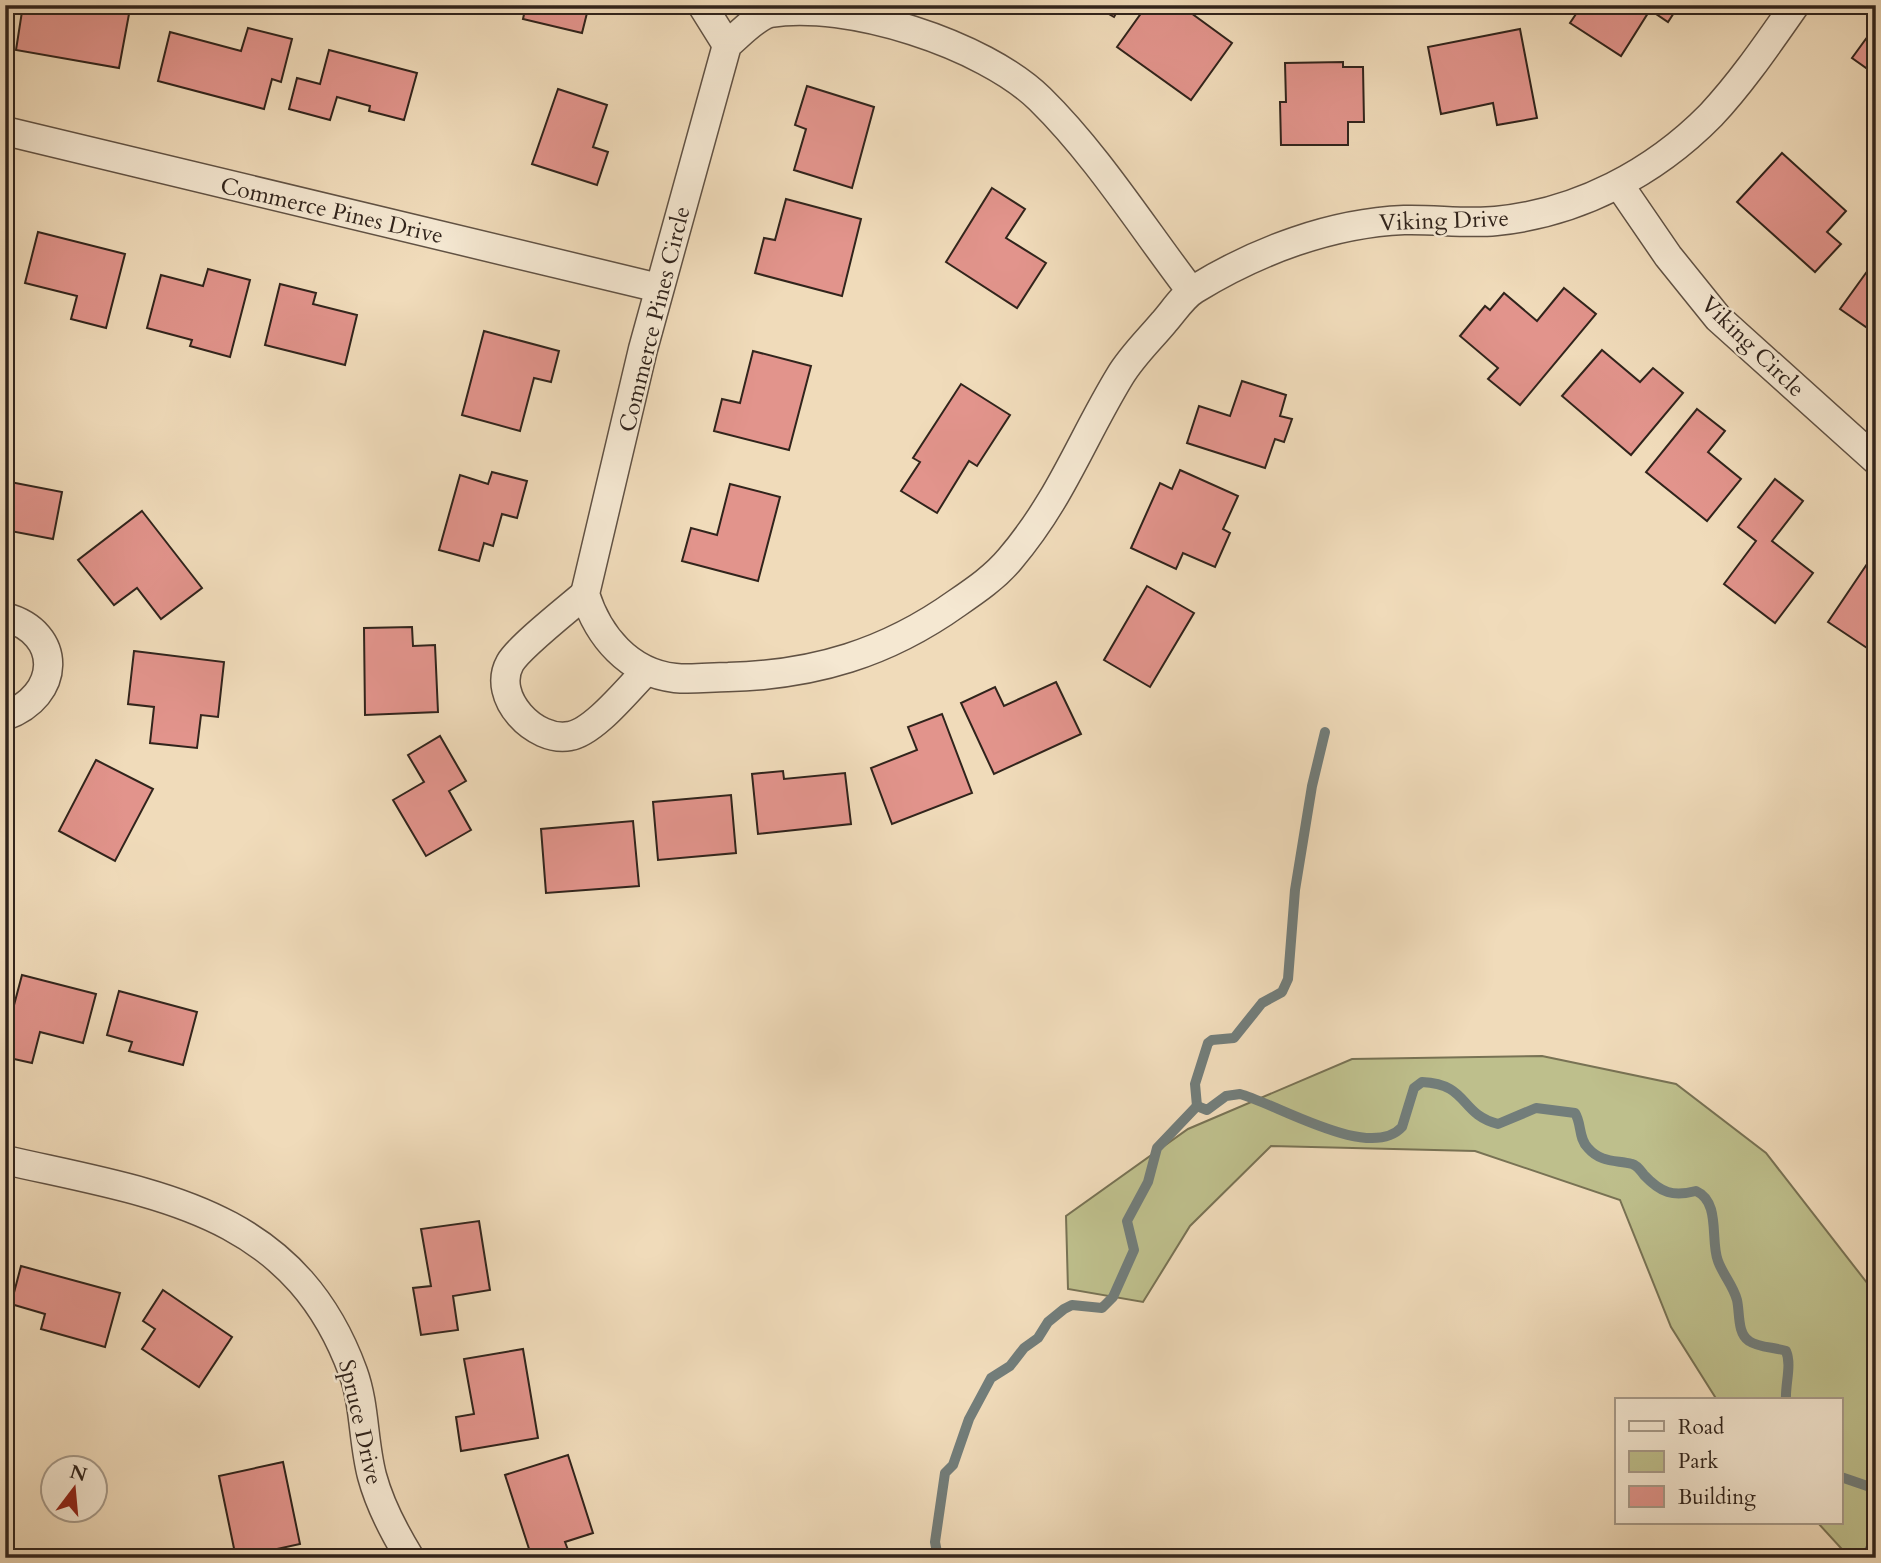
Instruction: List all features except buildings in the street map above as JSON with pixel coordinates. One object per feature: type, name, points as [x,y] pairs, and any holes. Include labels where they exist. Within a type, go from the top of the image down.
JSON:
[{"type":"street","points":[[646,671],[587,729],[569,737],[540,730],[517,713],[506,687],[511,661],[585,594],[592,615],[616,649],[646,671],[674,678],[759,676],[811,670],[859,657],[898,641],[939,617],[999,571],[1047,511],[1120,376],[1191,291],[1068,128],[1038,96],[984,60],[917,28],[882,17],[806,6],[766,14],[727,45],[702,5]]},
{"type":"street","name":"Viking Drive","points":[[1191,291],[1294,242],[1340,227],[1408,220],[1494,222],[1544,213],[1620,186],[1651,165],[1709,116],[1795,5]]},
{"type":"street","name":"Commerce Pines Circle","points":[[585,594],[659,288],[727,45]]},
{"type":"street","name":"Commerce Pines Drive","points":[[5,131],[659,288]]},
{"type":"street","name":"Viking Circle","points":[[1620,186],[1668,256],[1718,318],[1876,460]]},
{"type":"street","points":[[5,617],[26,624],[40,638],[47,657],[47,678],[38,696],[24,709],[5,716]]},
{"type":"street","name":"Spruce Drive","points":[[5,1160],[180,1202],[227,1224],[289,1268],[333,1324],[354,1374],[372,1478],[383,1509],[410,1558]]},
{"type":"green space","points":[[1542,1056],[1676,1084],[1766,1153],[1876,1295],[1876,1558],[1850,1558],[1819,1524],[1842,1524],[1842,1398],[1716,1398],[1671,1327],[1620,1200],[1475,1151],[1271,1146],[1190,1226],[1143,1302],[1068,1289],[1066,1216],[1188,1129],[1352,1059]]},
{"type":"waterway","points":[[1197,1106],[1195,1084],[1208,1043],[1212,1040],[1234,1038],[1262,1003],[1282,992],[1288,979],[1295,890],[1312,786],[1325,732]]},
{"type":"waterway","points":[[1197,1106],[1207,1110],[1226,1096],[1240,1094],[1346,1135],[1368,1138],[1387,1136],[1402,1127],[1414,1088],[1422,1082],[1448,1088],[1476,1114],[1498,1124],[1536,1108],[1575,1113],[1585,1144],[1593,1153],[1609,1160],[1634,1165],[1662,1190],[1681,1194],[1696,1191],[1704,1196],[1712,1213],[1718,1261],[1735,1295],[1742,1333],[1753,1343],[1786,1351],[1786,1398]]},
{"type":"waterway","points":[[938,1558],[935,1542],[945,1473],[953,1465],[969,1419],[991,1378],[1010,1366],[1024,1348],[1038,1338],[1048,1322],[1064,1309],[1072,1305],[1102,1308],[1113,1297],[1134,1250],[1127,1221],[1148,1182],[1157,1148],[1197,1106]]},
{"type":"waterway","points":[[1842,1477],[1876,1489]]},
{"type":"waterway","points":[[1872,1558],[1869,1551],[1876,1537]]}]
